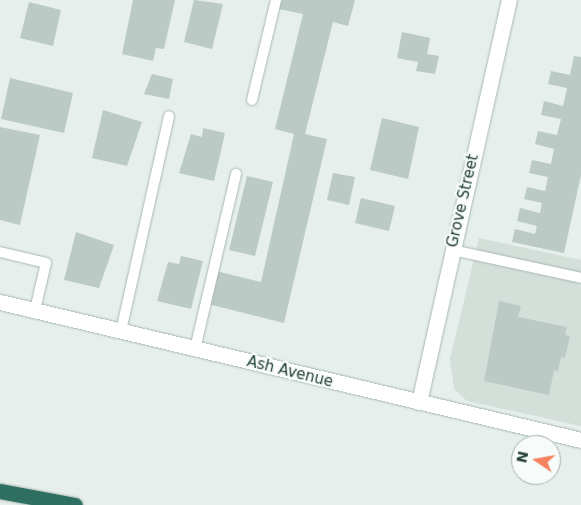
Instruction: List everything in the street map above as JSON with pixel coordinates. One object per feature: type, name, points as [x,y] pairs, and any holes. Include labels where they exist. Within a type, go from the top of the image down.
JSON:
[{"type":"highway","points":[[0,491],[75,505]]},
{"type":"street","name":"Grove Street","points":[[419,402],[509,0]]},
{"type":"street","name":"Ash Avenue","points":[[0,302],[581,440]]},
{"type":"lane","points":[[252,100],[276,0]]},
{"type":"lane","points":[[121,331],[169,116]]},
{"type":"lane","points":[[195,349],[236,174]]},
{"type":"lane","points":[[452,250],[581,278]]},
{"type":"lane","points":[[0,252],[46,263],[36,310]]},
{"type":"shaded area","points":[[479,238],[581,260],[581,426],[467,401],[454,389],[450,359]]},
{"type":"building","points":[[133,0],[175,0],[164,49],[156,48],[153,61],[122,54]]},
{"type":"building","points":[[194,0],[223,4],[212,49],[184,42]]},
{"type":"building","points":[[281,0],[355,0],[348,26],[333,22],[305,134],[327,139],[284,323],[208,304],[216,271],[261,282],[294,134],[275,129],[303,14],[279,9]]},
{"type":"building","points":[[29,2],[61,10],[53,46],[20,38]]},
{"type":"building","points":[[402,32],[430,38],[427,54],[439,56],[435,74],[416,71],[418,62],[397,58]]},
{"type":"building","points":[[574,56],[581,57],[581,175],[564,253],[512,242],[515,229],[535,234],[537,226],[517,221],[520,208],[540,213],[542,203],[524,199],[527,187],[545,191],[548,177],[529,173],[532,160],[551,164],[554,149],[535,144],[538,131],[557,135],[561,119],[541,115],[544,101],[563,106],[567,88],[548,84],[551,71],[570,75]]},
{"type":"building","points":[[152,74],[173,79],[169,99],[144,94]]},
{"type":"building","points":[[10,78],[73,93],[64,133],[1,119]]},
{"type":"building","points":[[103,110],[142,122],[127,166],[92,158]]},
{"type":"building","points":[[382,118],[419,127],[408,179],[370,170]]},
{"type":"building","points":[[0,127],[40,135],[20,225],[0,220]]},
{"type":"building","points":[[203,128],[225,133],[214,181],[179,173],[191,134],[202,137]]},
{"type":"building","points":[[333,173],[355,177],[349,205],[327,200]]},
{"type":"building","points":[[247,176],[273,182],[255,256],[229,250]]},
{"type":"building","points":[[361,198],[395,206],[389,231],[355,223]]},
{"type":"building","points":[[76,232],[114,245],[99,288],[64,280]]},
{"type":"building","points":[[181,256],[203,261],[191,309],[157,301],[168,262],[179,264]]},
{"type":"building","points":[[499,301],[521,306],[518,317],[567,327],[565,335],[570,336],[565,358],[561,357],[558,371],[554,370],[549,395],[484,381]]}]
